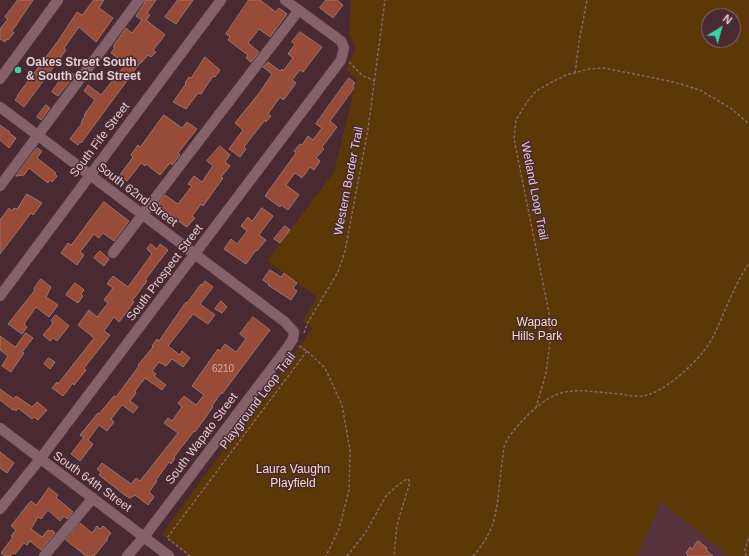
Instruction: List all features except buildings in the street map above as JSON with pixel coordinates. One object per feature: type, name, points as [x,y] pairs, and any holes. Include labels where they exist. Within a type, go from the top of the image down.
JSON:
[{"type":"street","points":[[0,79],[58,0]]},
{"type":"street","points":[[0,186],[139,0]]},
{"type":"street","name":"South Fife Street","points":[[0,296],[221,0]]},
{"type":"street","points":[[285,0],[341,41],[344,52]]},
{"type":"street","points":[[113,253],[299,10]]},
{"type":"street","name":"South Prospect Street","points":[[0,509],[40,459],[195,255],[336,67],[344,52]]},
{"type":"street","name":"South 62nd Street","points":[[0,107],[285,322],[299,335]]},
{"type":"street","name":"South Wapato Street","points":[[127,556],[144,537],[287,348],[299,335]]},
{"type":"street","name":"South 64th Street","points":[[0,428],[169,556]]},
{"type":"street","points":[[44,556],[92,498]]},
{"type":"path","name":"Western Border Trail","points":[[299,335],[338,272],[345,251],[368,130],[385,0]]},
{"type":"path","points":[[575,73],[587,0]]},
{"type":"path","points":[[344,52],[362,76],[375,81]]},
{"type":"path","name":"Wetland Loop Trail","points":[[536,408],[546,373],[551,334],[549,313],[514,139],[516,120],[526,102],[536,92],[554,80],[589,69],[604,68],[674,82],[700,90],[732,109],[749,124]]},
{"type":"path","name":"Wetland Loop Trail","points":[[473,556],[486,540],[491,530],[496,510],[504,448],[516,428],[542,403],[552,396],[568,391],[584,390],[643,396],[663,388],[676,378],[703,352],[711,341],[733,292],[749,263]]},
{"type":"path","points":[[298,345],[307,351]]},
{"type":"path","name":"Playground Loop Trail","points":[[190,556],[167,538],[307,351],[325,368],[342,405],[350,450],[349,490],[339,529],[326,556]]},
{"type":"path","points":[[347,556],[366,532],[386,496],[408,479],[410,482],[397,525],[394,556]]},
{"type":"path","points":[[746,556],[745,550],[749,536]]},
{"type":"shaded area","points":[[661,502],[729,556],[637,556]]},
{"type":"green space","name":"Wapato Hills Park","points":[[351,0],[749,0],[749,556],[729,556],[661,502],[637,556],[188,556],[162,534],[312,329],[303,321],[317,297],[267,261],[334,172],[357,79],[346,70],[355,49],[349,32]]},
{"type":"place","name":"Oakes Street South & South 62nd Street","points":[[18,70]]},
{"type":"park label","name":"Laura Vaughn Playfield","points":[[293,477]]}]
